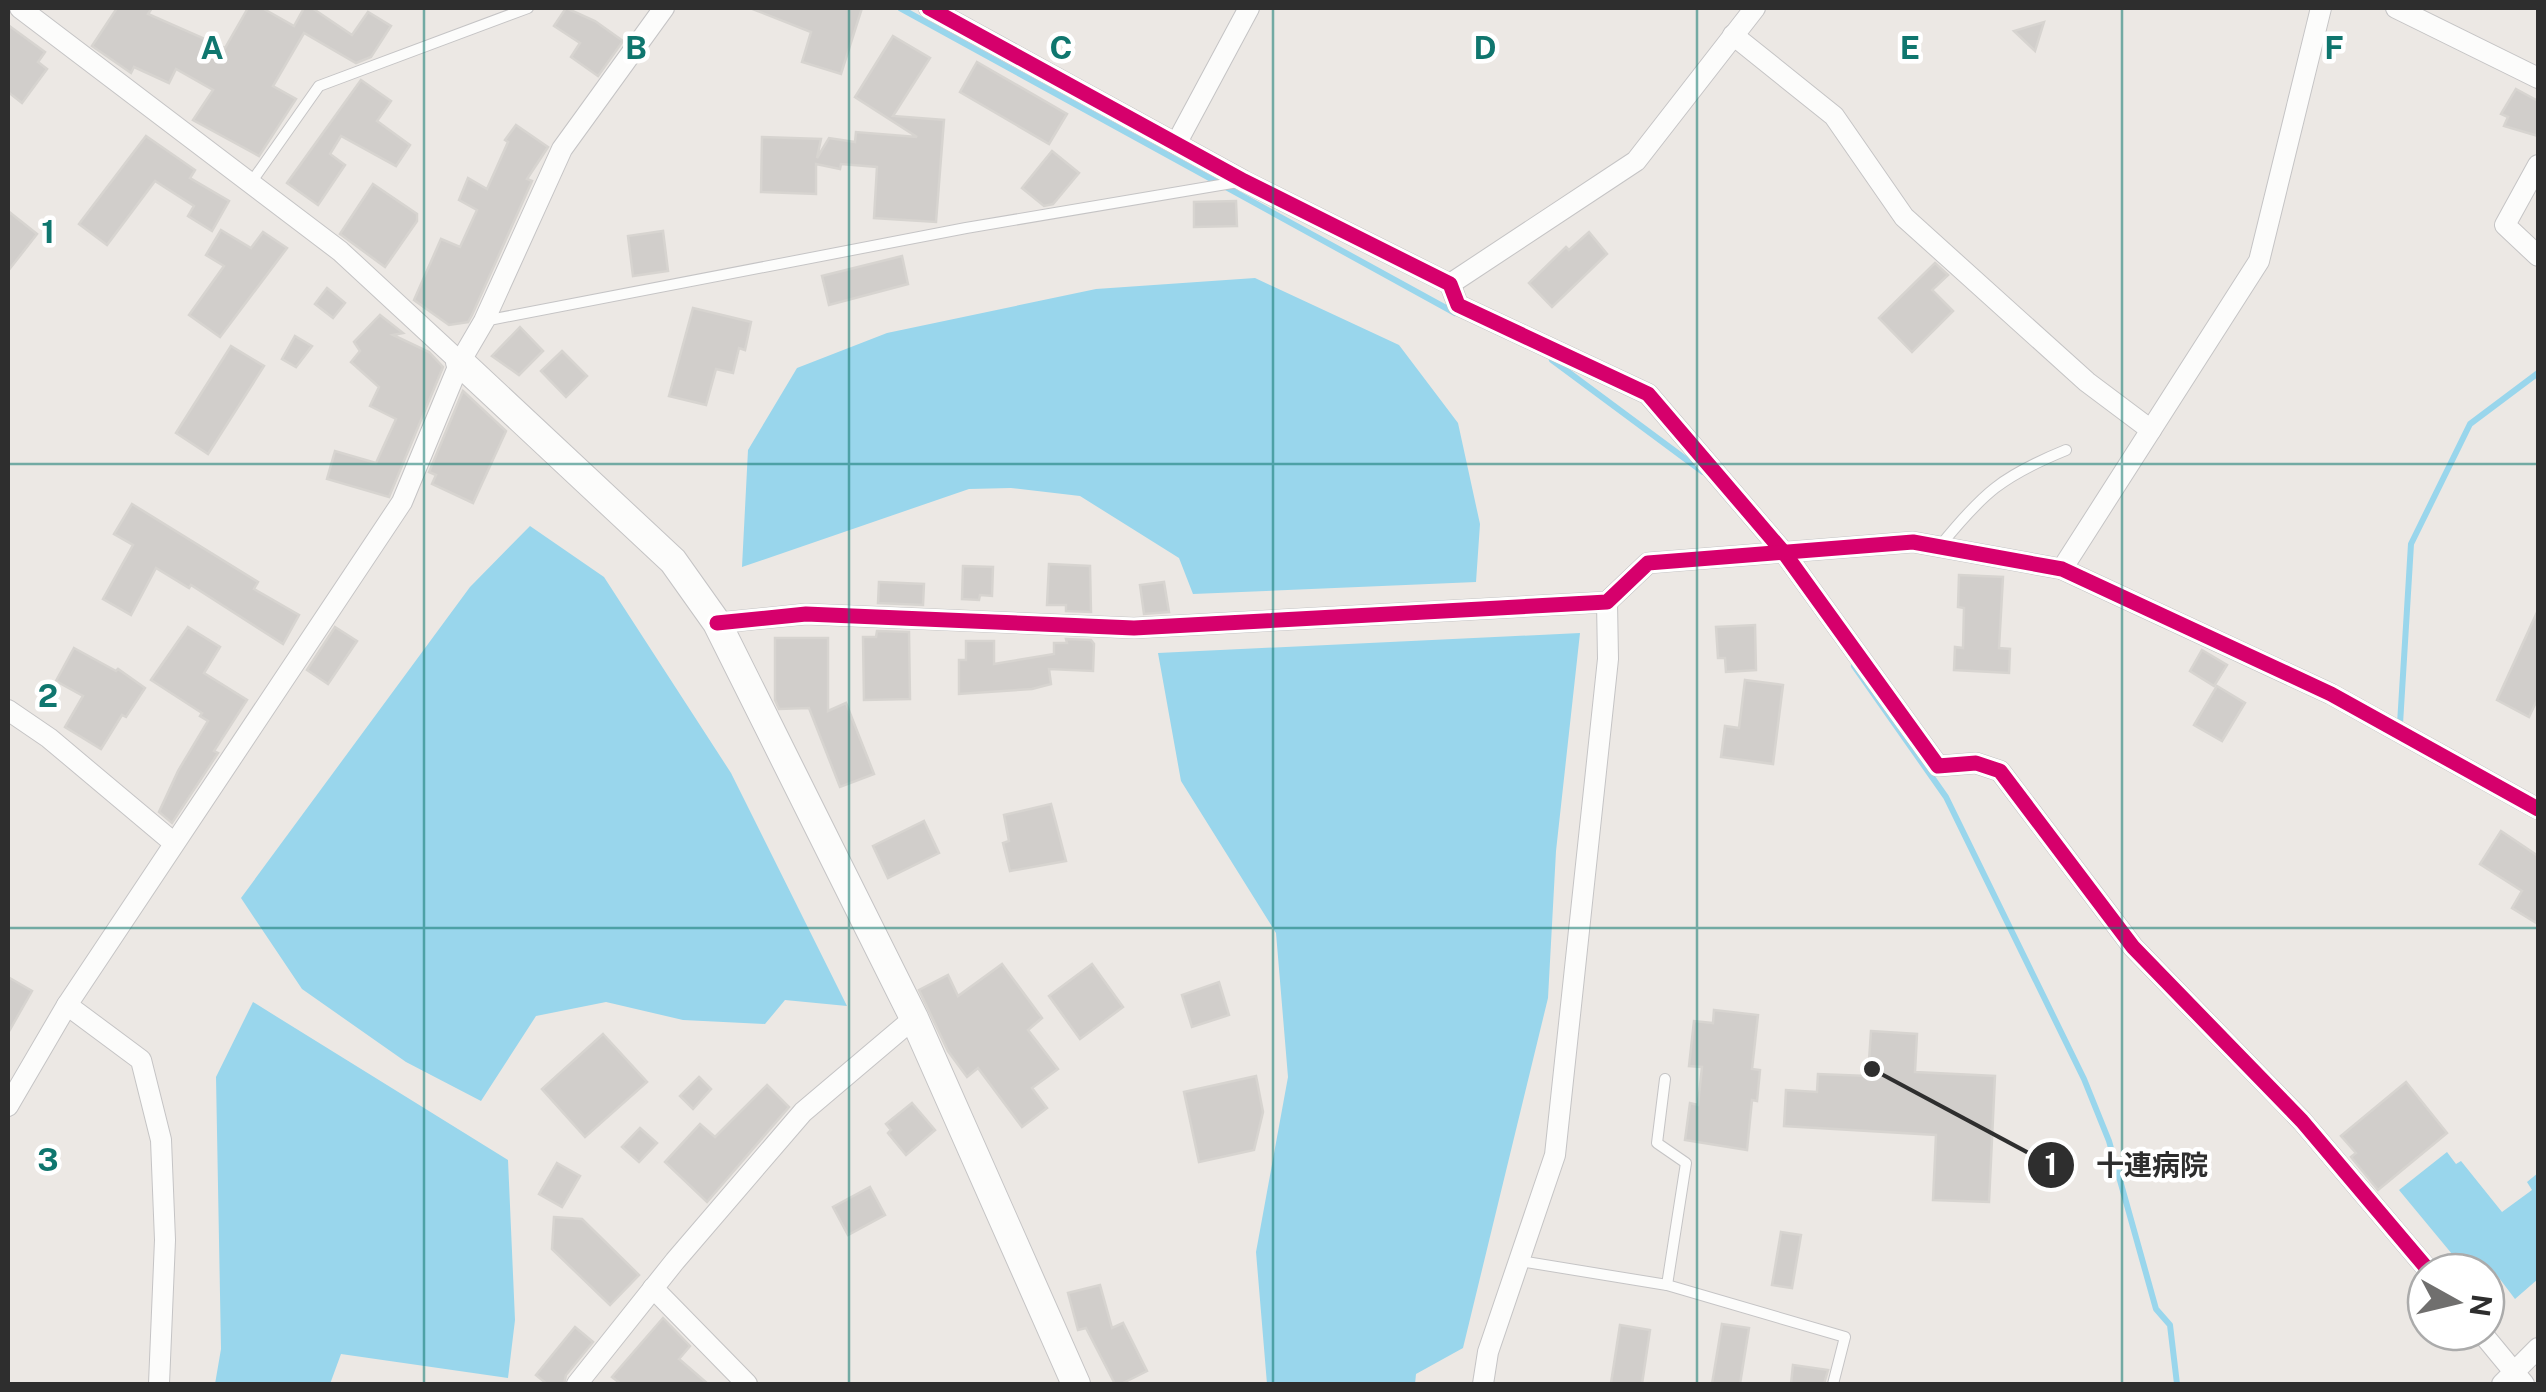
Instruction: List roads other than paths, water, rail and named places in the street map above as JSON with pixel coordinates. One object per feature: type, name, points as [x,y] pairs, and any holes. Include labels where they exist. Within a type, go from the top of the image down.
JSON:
[{"type":"street","points":[[20,8],[340,250],[674,561],[717,623],[914,1018],[1076,1384]]},
{"type":"street","points":[[8,1106],[67,1005],[402,502],[460,362],[484,321],[562,149],[664,8]]},
{"type":"street","points":[[929,8],[1244,182],[1450,284],[1458,305],[1648,394],[1785,554],[1938,766],[1976,763],[2000,771],[2133,947],[2302,1121],[2413,1252]]},
{"type":"street","points":[[1176,144],[1249,8]]},
{"type":"street","points":[[1450,284],[1636,162],[1754,8]]},
{"type":"street","points":[[2062,569],[2259,262],[2321,8]]},
{"type":"street","points":[[2396,8],[2538,78]]},
{"type":"street","points":[[1732,35],[1834,116],[1904,218],[2087,382],[2151,430]]},
{"type":"street","points":[[2538,165],[2506,225],[2538,256]]},
{"type":"street","points":[[717,623],[806,614],[1134,628],[1607,602],[1648,563],[1913,542],[2062,569],[2332,694],[2538,810]]},
{"type":"street","points":[[1483,1384],[1488,1352],[1556,1155],[1608,659],[1607,602]]},
{"type":"street","points":[[8,710],[174,842]]},
{"type":"street","points":[[67,1005],[141,1060],[161,1140],[165,1240],[158,1384]]},
{"type":"street","points":[[577,1384],[803,1112],[914,1018]]},
{"type":"street","points":[[653,1288],[746,1384]]},
{"type":"street","points":[[2494,1352],[2514,1381],[2538,1348]]},
{"type":"lane","points":[[250,184],[319,86],[528,8]]},
{"type":"lane","points":[[484,321],[966,228],[1244,182]]},
{"type":"lane","points":[[1940,546],[1989,490],[2025,467],[2066,450]]},
{"type":"lane","points":[[1665,1079],[1657,1143],[1686,1163],[1667,1285]]},
{"type":"lane","points":[[1519,1261],[1667,1285],[1845,1337],[1833,1384]]},
{"type":"water","points":[[1255,278],[1399,345],[1458,423],[1480,524],[1476,582],[1193,594],[1179,558],[1080,496],[1011,488],[969,489],[742,567],[748,450],[797,368],[887,333],[1096,289]]},
{"type":"water","points":[[530,526],[604,577],[731,773],[847,1006],[785,1000],[765,1024],[683,1020],[606,1002],[536,1016],[481,1101],[406,1062],[302,989],[241,898],[470,587]]},
{"type":"water","points":[[1580,633],[1556,851],[1548,998],[1463,1348],[1416,1374],[1415,1384],[1267,1384],[1256,1252],[1288,1077],[1276,933],[1181,781],[1158,653]]},
{"type":"water","points":[[253,1002],[508,1160],[515,1320],[508,1378],[341,1354],[330,1384],[215,1384],[221,1349],[216,1077]]},
{"type":"water","points":[[2447,1152],[2456,1164],[2461,1161],[2502,1212],[2532,1190],[2527,1182],[2538,1173],[2538,1279],[2515,1299],[2506,1287],[2506,1252],[2450,1252],[2399,1190]]},
{"type":"waterway","points":[[900,8],[1455,313]]},
{"type":"waterway","points":[[1552,360],[1703,472]]},
{"type":"waterway","points":[[2400,724],[2411,544],[2470,424],[2538,373]]},
{"type":"waterway","points":[[1854,666],[1946,797],[2084,1079],[2109,1141],[2156,1309],[2170,1325],[2177,1384]]},
{"type":"place","name":"十連病院","points":[[1872,1069]]}]
